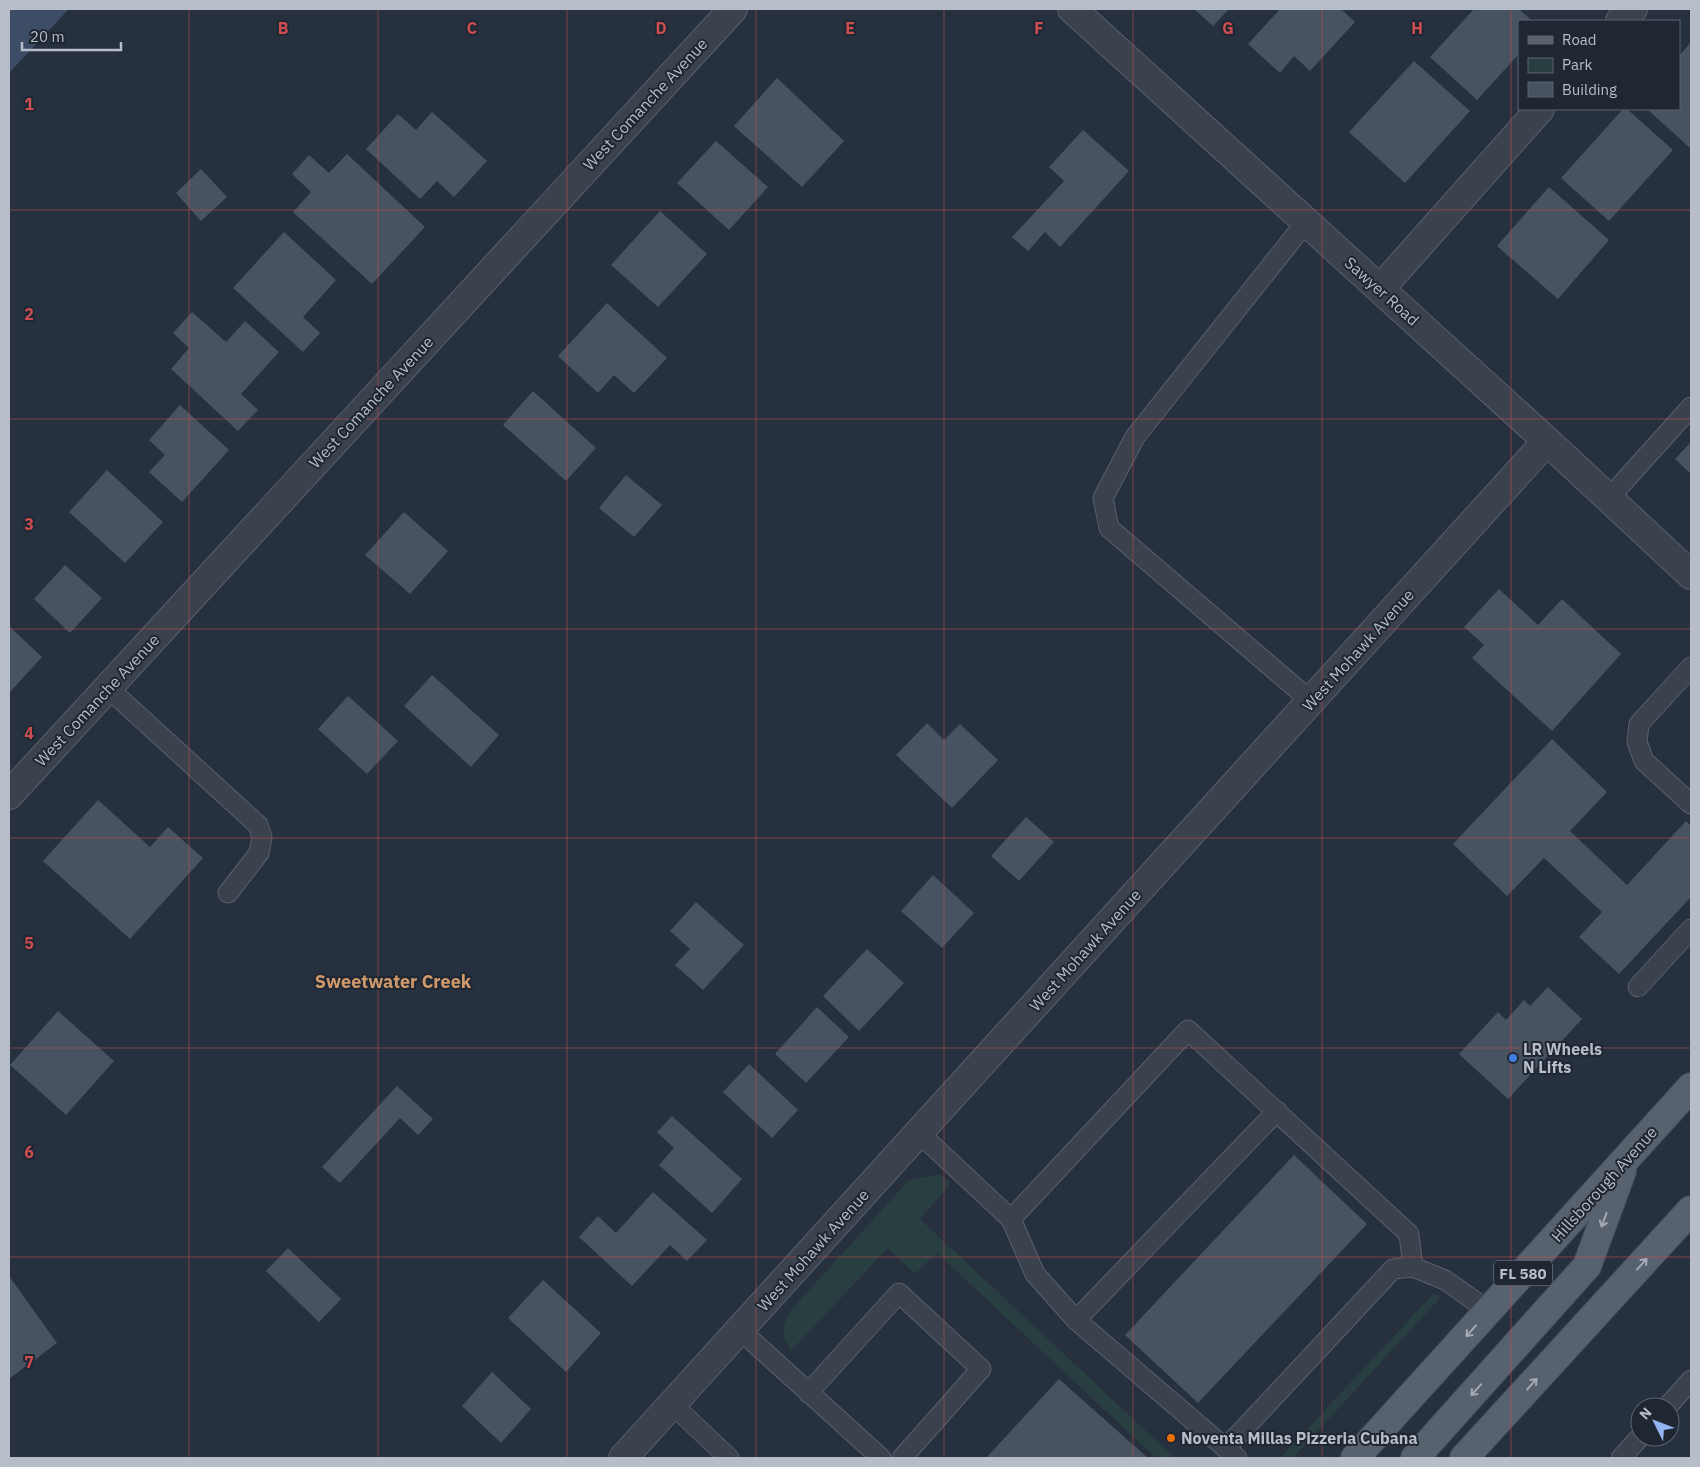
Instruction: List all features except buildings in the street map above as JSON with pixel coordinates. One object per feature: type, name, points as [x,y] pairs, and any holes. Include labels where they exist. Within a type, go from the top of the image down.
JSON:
[{"type":"main road","name":"Hillsborough Avenue","points":[[1355,1458],[1691,1087]]},
{"type":"main road","points":[[1415,1458],[1587,1266],[1627,1158]]},
{"type":"main road","points":[[1464,1458],[1691,1210]]},
{"type":"street","name":"West Comanche Avenue","points":[[9,796],[733,9]]},
{"type":"street","name":"Sawyer Road","points":[[1072,9],[1548,441],[1691,575]]},
{"type":"street","points":[[1621,20],[1633,9]]},
{"type":"street","points":[[1380,289],[1539,110]]},
{"type":"street","name":"West Mohawk Avenue","points":[[623,1458],[1548,441]]},
{"type":"lane","points":[[1306,222],[1135,437],[1103,498],[1109,528],[1311,701]]},
{"type":"lane","points":[[1609,498],[1691,407]]},
{"type":"lane","points":[[1691,667],[1639,724],[1637,742],[1644,761],[1691,804]]},
{"type":"lane","points":[[108,688],[258,825],[262,837],[258,853],[228,893]]},
{"type":"lane","points":[[1638,987],[1691,929]]},
{"type":"lane","points":[[1011,1219],[1188,1030],[1409,1234],[1413,1267]]},
{"type":"lane","points":[[1076,1320],[1277,1112]]},
{"type":"lane","points":[[919,1133],[1011,1219],[1036,1274],[1076,1320],[1232,1453],[1393,1268],[1413,1267],[1445,1280],[1489,1311]]},
{"type":"lane","points":[[808,1393],[899,1293],[981,1369],[902,1458]]},
{"type":"lane","points":[[740,1330],[880,1458]]},
{"type":"lane","points":[[1676,1397],[1691,1380]]},
{"type":"lane","points":[[672,1404],[730,1458]]},
{"type":"lane","points":[[1621,1458],[1631,1447]]},
{"type":"green space","points":[[940,1175],[949,1181],[949,1186],[920,1219],[1175,1458],[1156,1458],[937,1253],[915,1274],[888,1248],[791,1351],[783,1331],[790,1311],[909,1180]]},
{"type":"green space","points":[[1434,1293],[1440,1298],[1293,1458],[1280,1458]]},
{"type":"water","points":[[11,9],[69,9],[9,73],[9,11]]},
{"type":"place","name":"LR Wheels N Lifts","points":[[1513,1058]]},
{"type":"place","name":"Noventa Millas Pizzeria Cubana","points":[[1171,1438]]},
{"type":"district","name":"Sweetwater Creek","points":[[393,981]]}]
